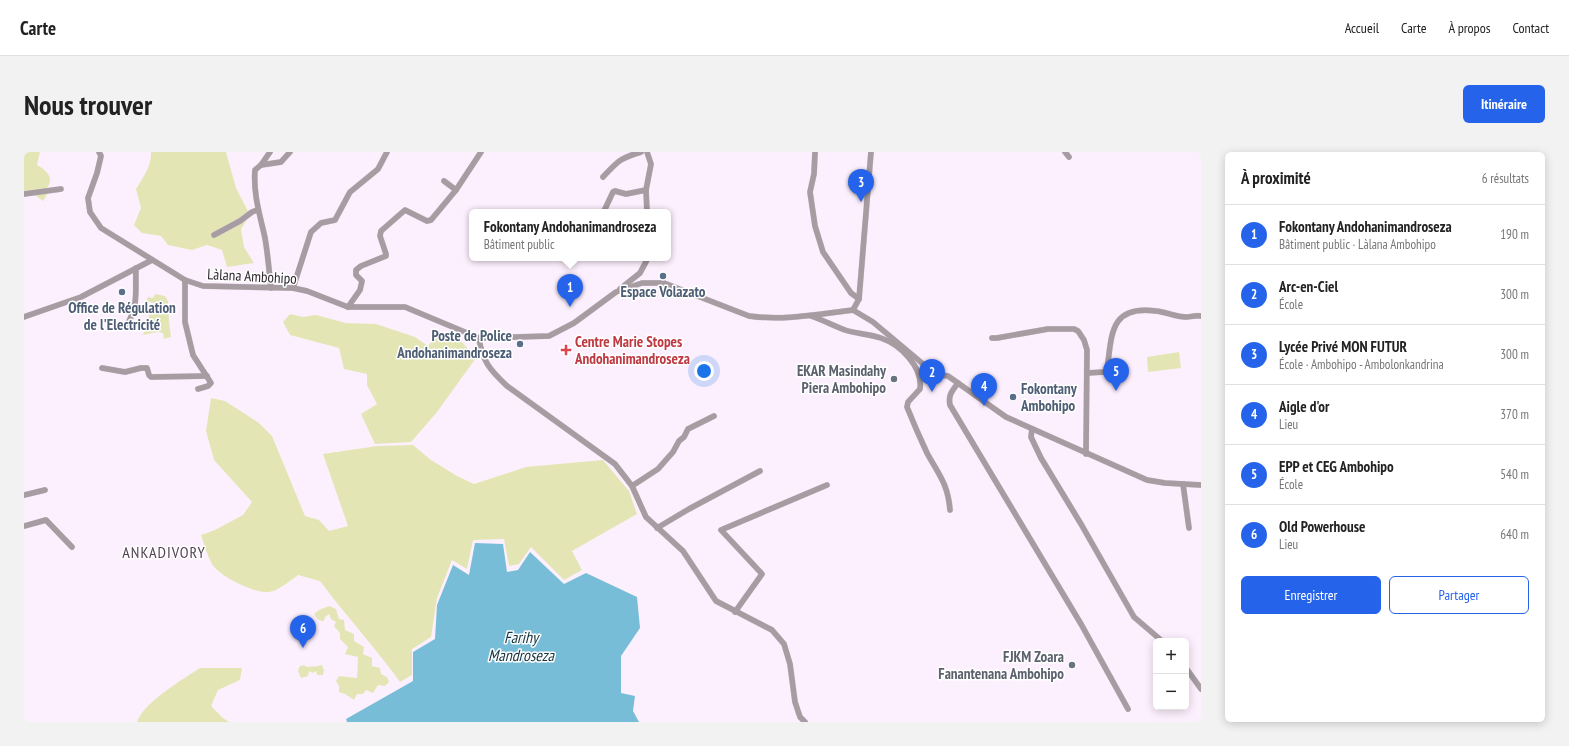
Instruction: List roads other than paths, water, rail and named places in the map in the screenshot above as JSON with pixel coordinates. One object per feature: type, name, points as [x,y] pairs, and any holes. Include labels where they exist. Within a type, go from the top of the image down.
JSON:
[{"type":"street","name":"Làlana Ambohipo","points":[[99,152],[101,156],[97,174],[88,198],[90,212],[101,228],[185,280],[203,286],[293,288],[307,291],[348,307],[405,307],[479,338],[549,336],[574,323],[616,292],[642,283],[664,283],[749,316],[763,318],[853,310]]},
{"type":"street","points":[[270,152],[261,165],[255,170],[254,184],[257,210],[268,256],[271,288]]},
{"type":"street","points":[[261,165],[281,162],[290,152]]},
{"type":"street","points":[[293,288],[311,232],[321,223],[335,220],[350,192],[378,169],[387,152]]},
{"type":"street","points":[[348,307],[362,286],[361,278],[356,275],[356,270],[361,266],[386,256],[380,236],[381,231],[405,210],[427,221],[431,220],[456,190],[481,152]]},
{"type":"street","points":[[604,177],[618,161],[624,157],[641,152]]},
{"type":"street","points":[[647,152],[651,164],[646,190],[647,209]]},
{"type":"street","points":[[815,152],[814,174],[810,192],[815,226],[823,252],[851,293],[859,299]]},
{"type":"street","points":[[871,152],[859,299],[853,310],[873,322],[935,374],[948,376],[999,413],[1086,454],[1147,480],[1160,483],[1201,485]]},
{"type":"street","points":[[1065,152],[1069,157]]},
{"type":"street","points":[[444,181],[456,190]]},
{"type":"street","points":[[24,194],[61,189]]},
{"type":"street","points":[[605,209],[613,192],[615,191],[626,194],[646,190]]},
{"type":"street","points":[[214,235],[257,210]]},
{"type":"street","points":[[24,317],[81,297],[152,260]]},
{"type":"street","points":[[616,292],[640,273],[646,261]]},
{"type":"street","points":[[127,325],[136,304],[136,268]]},
{"type":"street","points":[[185,280],[185,322],[193,355],[207,376],[210,384],[198,389]]},
{"type":"street","points":[[1087,373],[1104,372],[1107,370],[1113,331],[1122,316],[1131,311],[1156,311],[1185,317],[1195,315],[1201,316]]},
{"type":"street","points":[[809,315],[844,330],[882,338],[901,350],[915,366],[920,379],[920,389],[908,402],[907,407],[927,452],[943,481],[948,494],[950,510]]},
{"type":"street","points":[[992,338],[1048,329],[1074,329],[1078,331],[1084,340],[1087,350],[1086,454]]},
{"type":"street","points":[[479,338],[485,363],[494,374],[507,386],[615,464],[632,486],[646,518],[683,551],[716,601],[772,630],[784,644],[790,664],[795,702],[800,717],[805,722]]},
{"type":"street","points":[[102,368],[125,372],[147,368],[151,377],[207,376]]},
{"type":"street","points":[[958,383],[950,392],[950,405],[1074,610],[1128,709]]},
{"type":"street","points":[[632,486],[658,470],[673,452],[679,441],[684,437],[688,429],[714,416]]},
{"type":"street","points":[[1032,429],[1031,437],[1041,458],[1081,524],[1134,617],[1158,638]]},
{"type":"street","points":[[657,528],[760,471]]},
{"type":"street","points":[[1183,484],[1188,528]]},
{"type":"street","points":[[735,612],[762,574],[721,530],[827,485]]},
{"type":"street","points":[[24,495],[44,490]]},
{"type":"street","points":[[24,526],[46,520],[72,548]]},
{"type":"street","points":[[1189,672],[1201,689]]},
{"type":"water","name":"Farihy Mandroseza","points":[[475,543],[503,544],[507,572],[518,570],[530,552],[564,584],[586,573],[637,597],[640,628],[621,656],[621,693],[635,696],[633,711],[639,722],[347,722],[346,719],[413,681],[413,652],[435,639],[437,605],[453,565],[469,575]]},
{"type":"place","name":"Lycée Privé MON FUTUR","points":[[861,202]]},
{"type":"place","name":"Espace Volazato","points":[[663,276]]},
{"type":"place","name":"Office de Régulation de l'Electricité","points":[[122,292]]},
{"type":"place","name":"Fokontany Andohanimandroseza","points":[[570,307]]},
{"type":"place","name":"Poste de Police Andohanimandroseza","points":[[520,344]]},
{"type":"place","name":"Centre Marie Stopes Andohanimandroseza","points":[[566,350]]},
{"type":"place","name":"EKAR Masindahy Piera Ambohipo","points":[[894,379]]},
{"type":"place","name":"EPP et CEG Ambohipo","points":[[1116,391]]},
{"type":"place","name":"Arc-en-Ciel","points":[[932,392]]},
{"type":"place","name":"Fokontany Ambohipo","points":[[1013,397]]},
{"type":"place","name":"Aigle d'or","points":[[984,406]]},
{"type":"place","name":"Old Powerhouse","points":[[303,648]]},
{"type":"place","name":"FJKM Zoara Fanantenana Ambohipo","points":[[1072,665]]},
{"type":"district","name":"ANKADIVORY","points":[[164,552]]}]
